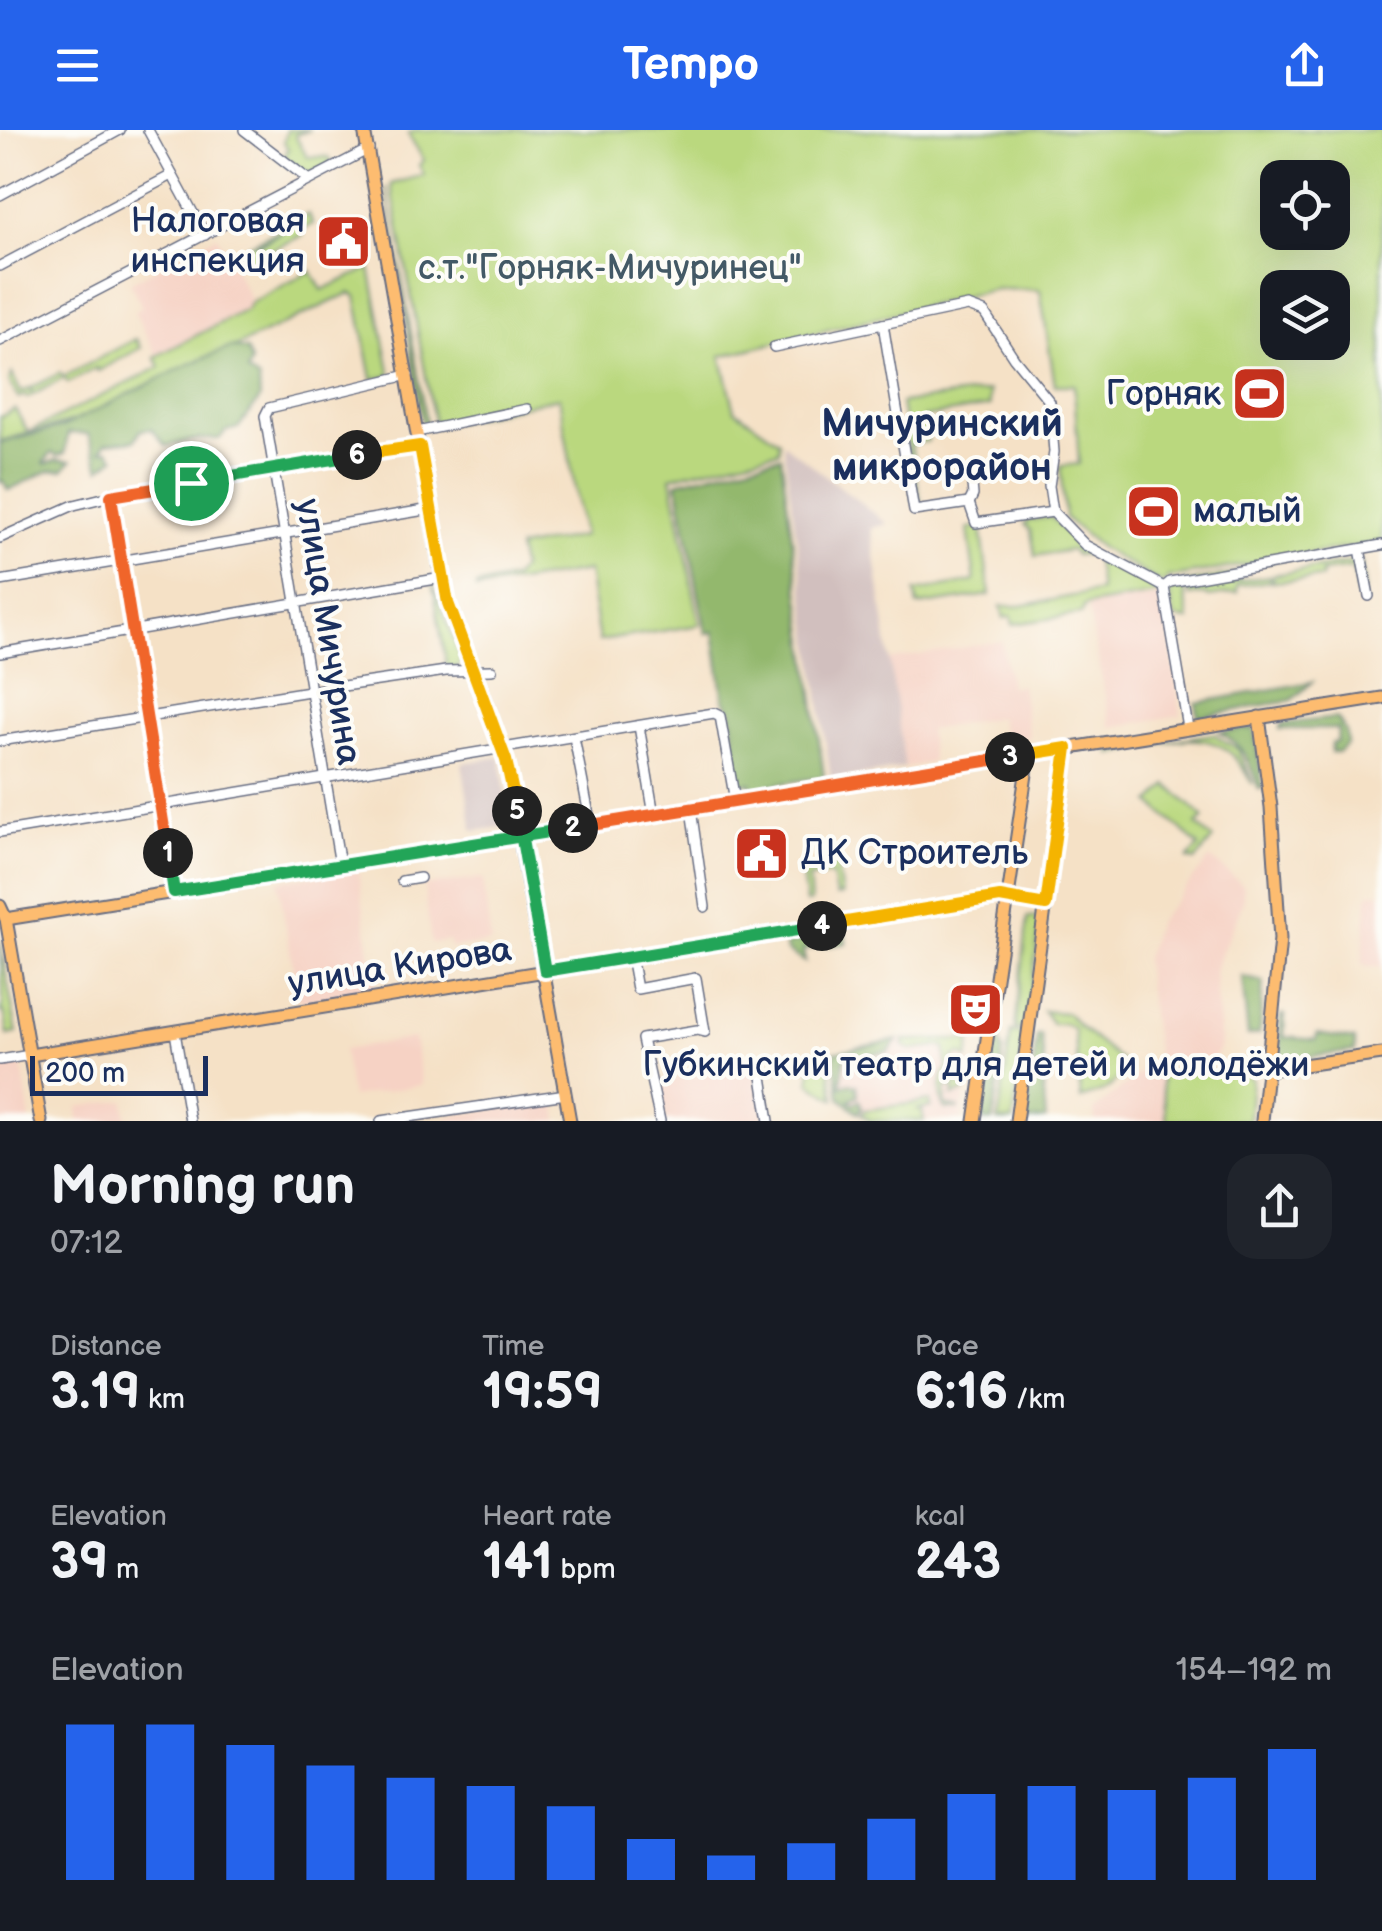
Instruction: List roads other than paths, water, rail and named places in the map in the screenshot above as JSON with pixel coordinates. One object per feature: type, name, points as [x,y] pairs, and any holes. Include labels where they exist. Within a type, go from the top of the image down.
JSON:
[{"type":"main road","points":[[367,137],[442,578],[502,749],[522,836],[570,1121]]},
{"type":"main road","points":[[3,919],[1382,698]]},
{"type":"main road","points":[[1259,717],[1280,923],[1262,1121]]},
{"type":"main road","points":[[1016,1121],[1067,748]]},
{"type":"main road","points":[[975,1121],[1028,754]]},
{"type":"main road","name":"улица Кирова","points":[[30,1055],[1008,898],[1046,905]]},
{"type":"main road","points":[[0,906],[41,1121]]},
{"type":"main road","points":[[1266,1070],[1382,1054]]},
{"type":"street","points":[[0,195],[120,130]]},
{"type":"street","points":[[148,130],[205,235]]},
{"type":"street","points":[[244,130],[309,180]]},
{"type":"street","points":[[0,341],[309,180],[367,137]]},
{"type":"street","points":[[0,266],[172,175]]},
{"type":"street","points":[[774,348],[968,306],[984,312],[1014,358],[1050,402],[1054,452],[1050,486],[1054,512],[1085,545],[1164,587]]},
{"type":"street","points":[[883,324],[914,511],[969,503]]},
{"type":"street","name":"улица Мичурина","points":[[340,865],[265,416],[269,408],[408,376]]},
{"type":"street","points":[[0,538],[74,505],[418,439],[528,408]]},
{"type":"street","points":[[971,473],[973,495],[969,503],[976,523],[1054,512]]},
{"type":"street","points":[[111,496],[174,892]]},
{"type":"street","points":[[0,581],[430,509]]},
{"type":"street","points":[[1164,587],[1170,582],[1382,545]]},
{"type":"street","points":[[1360,548],[1368,596]]},
{"type":"street","points":[[0,652],[442,578]]},
{"type":"street","points":[[1164,587],[1188,728]]},
{"type":"street","points":[[0,741],[309,691],[473,668],[492,670]]},
{"type":"street","points":[[0,832],[714,713],[720,716],[736,802]]},
{"type":"street","points":[[639,726],[654,815]]},
{"type":"street","points":[[574,737],[591,825]]},
{"type":"street","points":[[692,808],[705,907]]},
{"type":"street","points":[[402,881],[420,878]]},
{"type":"street","points":[[631,956],[638,988],[696,978],[705,1032],[642,1039],[660,1121]]},
{"type":"street","points":[[175,1032],[190,1121]]},
{"type":"street","name":"улица Кирова","points":[[0,1060],[30,1055]]},
{"type":"street","points":[[760,1070],[769,1121]]},
{"type":"street","points":[[380,1121],[437,1117],[566,1094]]},
{"type":"place","name":"Налоговая инспекция","points":[[344,241]]},
{"type":"place","name":"Горняк","points":[[1260,394]]},
{"type":"place","name":"малый","points":[[1154,511]]},
{"type":"place","name":"ДК Строитель","points":[[762,853]]},
{"type":"place","name":"Губкинский театр для детей и молодёжи","points":[[976,1009]]},
{"type":"district","name":"Мичуринский микрорайон","points":[[942,446]]},
{"type":"park label","name":"с.т.\"Горняк-Мичуринец\"","points":[[610,268]]}]
